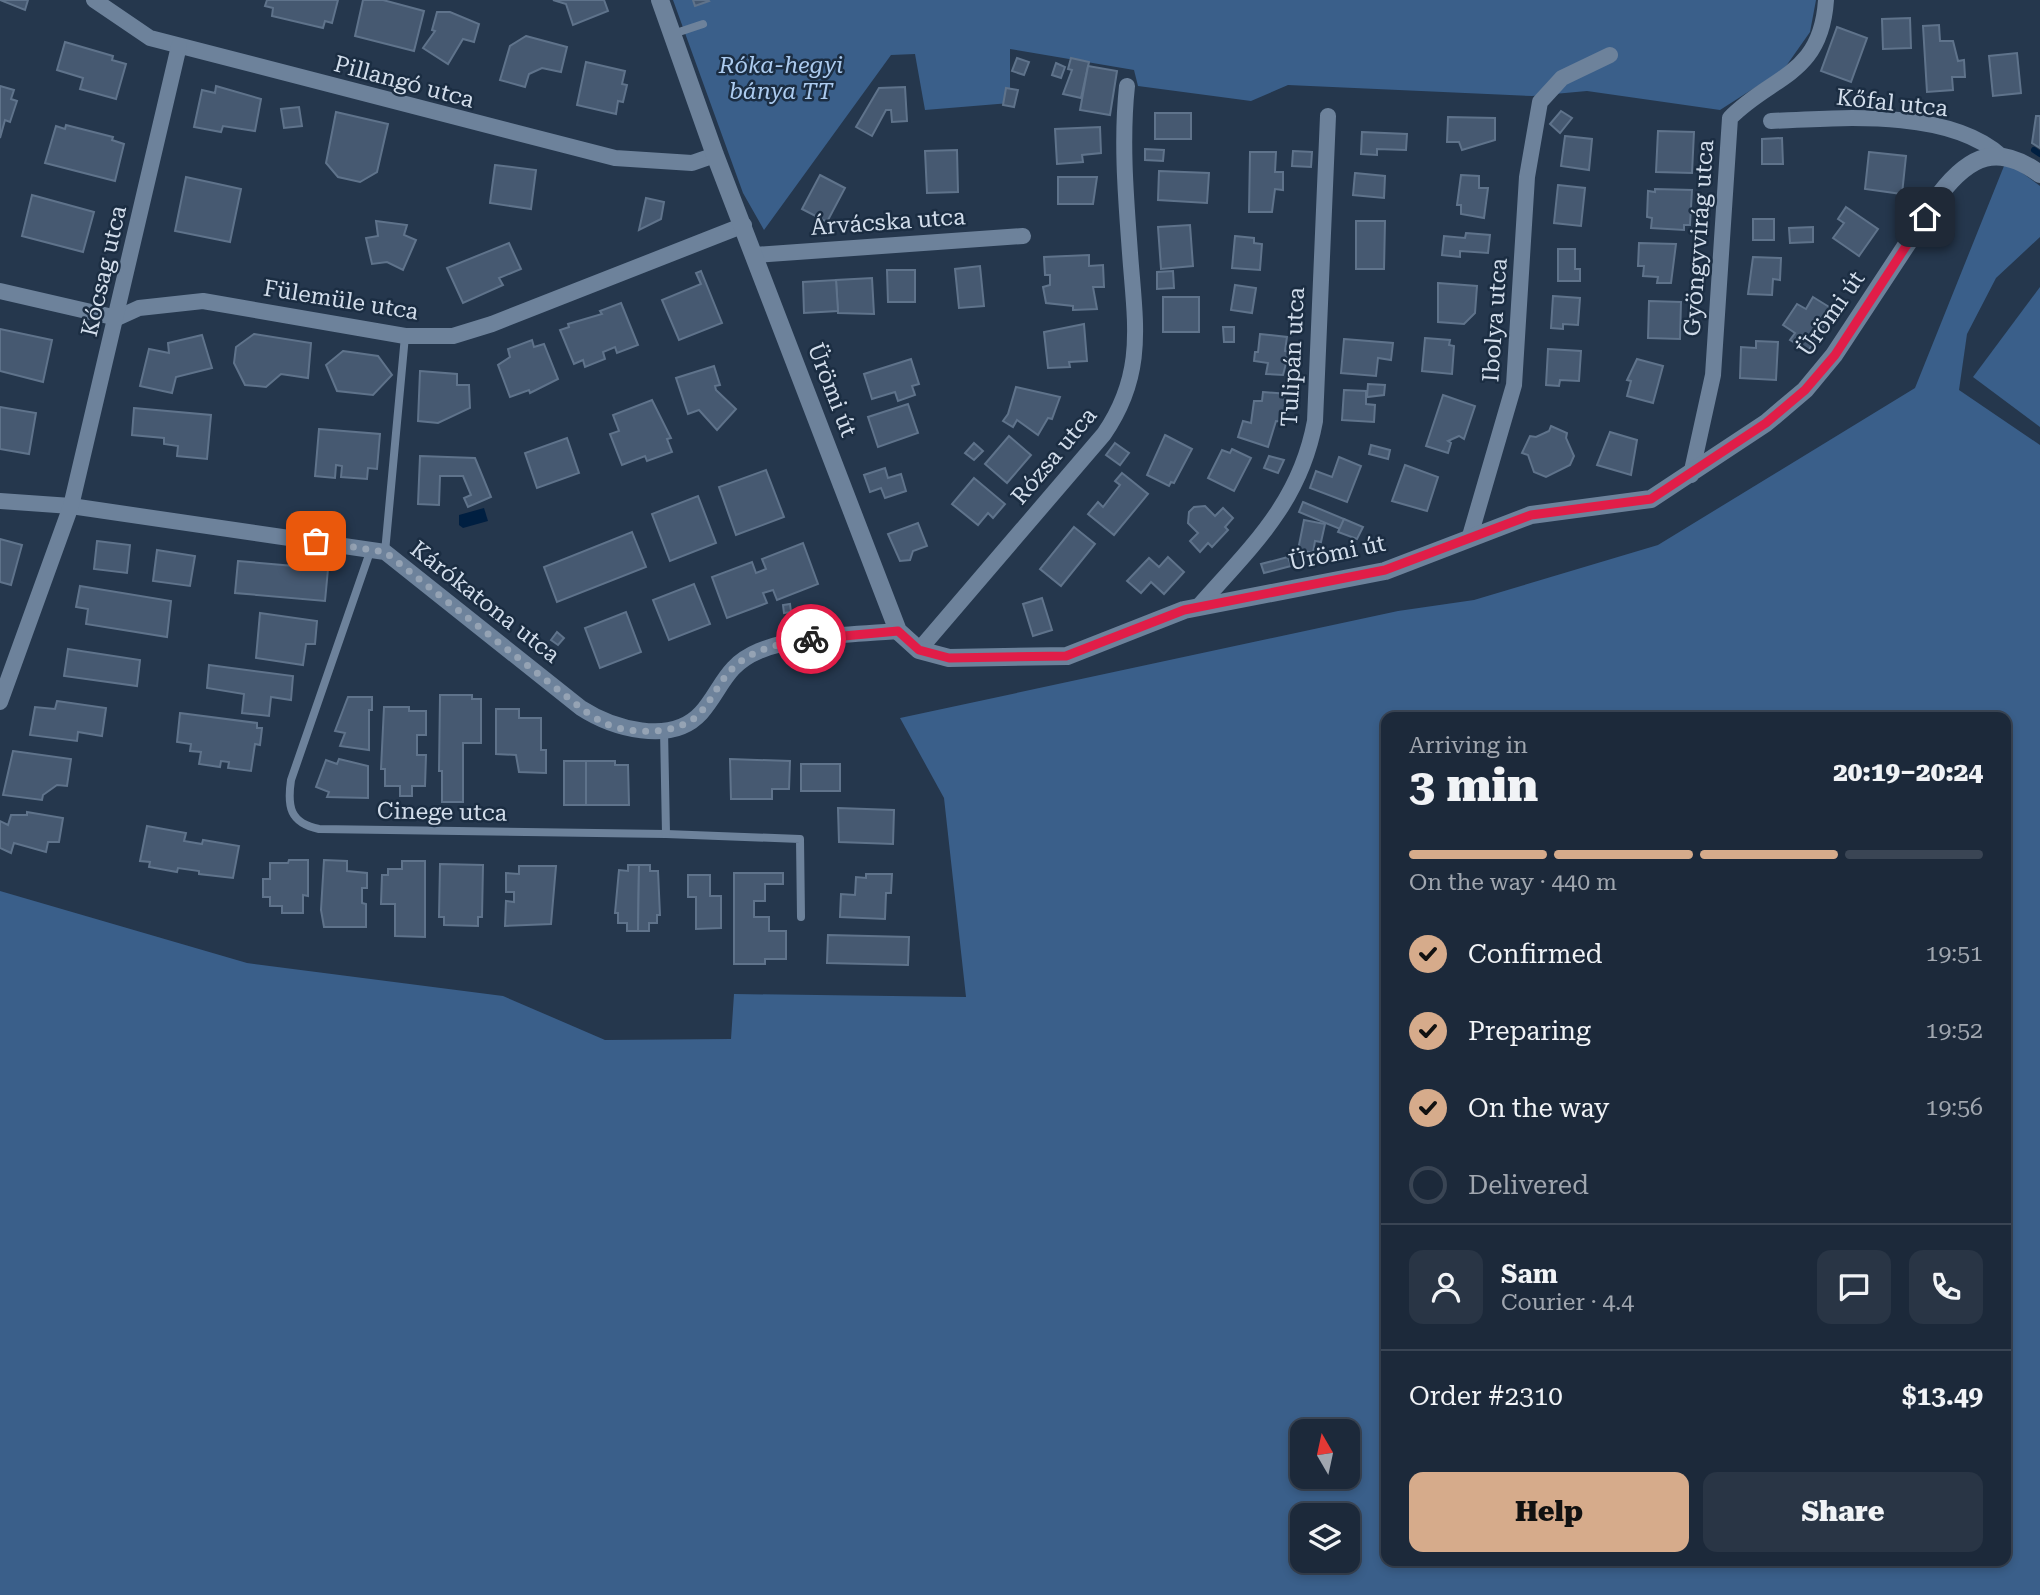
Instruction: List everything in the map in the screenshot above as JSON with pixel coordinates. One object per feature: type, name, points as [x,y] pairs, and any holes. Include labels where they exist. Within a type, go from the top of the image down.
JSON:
[{"type":"street","name":"Pillangó utca","points":[[94,0],[137,32],[179,46],[615,158],[692,163],[715,155]]},
{"type":"street","name":"Ürömi út","points":[[660,0],[715,155],[898,631],[919,650],[949,658],[1066,656],[1199,606],[1362,576],[1531,515],[1651,499],[1766,423],[1805,390],[1835,355],[1953,177],[1973,162],[2001,156]]},
{"type":"street","name":"Gyöngyvirág utca","points":[[1691,475],[1713,375],[1730,118],[1744,104],[1799,68],[1815,40],[1825,14],[1826,0]]},
{"type":"street","name":"Kócsag utca","points":[[0,702],[71,506],[179,46]]},
{"type":"street","name":"Ibolya utca","points":[[1470,536],[1514,385],[1527,177],[1540,102],[1562,78],[1610,55]]},
{"type":"street","name":"Rózsa utca","points":[[919,650],[1104,434],[1132,379],[1137,334],[1127,206],[1124,109],[1127,86]]},
{"type":"street","name":"Tulipán utca","points":[[1199,606],[1274,522],[1311,442],[1315,421],[1328,116]]},
{"type":"street","name":"Kőfal utca","points":[[1771,121],[1851,117],[1937,126],[1988,144],[2001,156]]},
{"type":"street","points":[[2001,156],[2017,159],[2040,174]]},
{"type":"street","name":"Fülemüle utca","points":[[117,318],[139,308],[203,301],[405,336],[453,336],[492,324],[744,225]]},
{"type":"street","name":"Árvácska utca","points":[[755,255],[1023,236]]},
{"type":"street","points":[[0,291],[117,318]]},
{"type":"street","name":"Kárókatona utca","points":[[0,501],[71,506],[378,550],[603,722],[623,729],[664,729],[690,722],[699,714],[729,671],[759,651],[807,640],[898,631]]},
{"type":"lane","points":[[673,34],[703,24]]},
{"type":"lane","points":[[378,550],[405,336]]},
{"type":"lane","name":"Cinege utca","points":[[378,550],[290,780],[288,800],[292,816],[303,826],[319,830],[666,834],[800,839],[802,917]]},
{"type":"lane","points":[[664,729],[666,834]]},
{"type":"green space","name":"Róka-hegyi bánya TT","points":[[673,0],[1816,0],[1810,32],[1784,69],[1720,110],[1587,91],[1532,96],[1288,85],[1251,101],[1138,86],[1134,70],[1010,49],[1010,103],[925,110],[915,54],[891,55],[764,230],[743,193]]},
{"type":"green space","points":[[2006,161],[2040,186],[2040,237],[1996,278],[1967,334],[1959,390],[2040,445],[2040,1595],[0,1595],[0,891],[247,963],[503,996],[605,1040],[731,1039],[734,994],[966,997],[944,798],[900,718],[1398,611],[1474,600],[1658,545],[1915,388]]},
{"type":"green space","points":[[2040,287],[2040,427],[1973,377]]},
{"type":"shaded area","points":[[484,508],[488,521],[463,528],[459,525],[459,515]]},
{"type":"building","points":[[0,0],[28,0],[25,10]]},
{"type":"building","points":[[267,0],[338,0],[332,23],[325,21],[323,28],[272,16],[273,8],[265,6]]},
{"type":"building","points":[[363,0],[383,0],[424,11],[414,51],[355,36]]},
{"type":"building","points":[[553,0],[604,0],[608,11],[573,25],[566,4]]},
{"type":"building","points":[[693,0],[708,0],[709,1],[695,6]]},
{"type":"building","points":[[437,12],[450,12],[479,24],[474,42],[463,39],[448,64],[423,48],[435,31],[432,30]]},
{"type":"building","points":[[1910,18],[1911,48],[1883,49],[1882,19]]},
{"type":"building","points":[[1939,25],[1940,41],[1953,41],[1958,61],[1964,60],[1965,77],[1952,77],[1953,90],[1927,92],[1923,26]]},
{"type":"building","points":[[1837,27],[1867,38],[1851,82],[1821,71]]},
{"type":"building","points":[[526,36],[567,47],[561,72],[542,68],[529,74],[525,87],[500,80],[510,46]]},
{"type":"building","points":[[65,42],[113,56],[112,60],[126,64],[116,99],[80,89],[83,78],[57,70]]},
{"type":"building","points":[[2017,53],[2021,93],[1993,96],[1989,56]]},
{"type":"building","points":[[1017,58],[1029,62],[1024,75],[1012,71]]},
{"type":"building","points":[[1071,58],[1089,62],[1081,98],[1063,94],[1072,70],[1068,69]]},
{"type":"building","points":[[586,62],[625,71],[622,84],[627,85],[623,102],[618,101],[616,114],[577,105]]},
{"type":"building","points":[[1056,63],[1065,67],[1061,78],[1052,75]]},
{"type":"building","points":[[1088,66],[1117,71],[1110,115],[1080,110]]},
{"type":"building","points":[[0,86],[14,90],[11,99],[17,101],[10,122],[5,120],[0,138]]},
{"type":"building","points":[[216,86],[261,99],[255,131],[223,126],[221,132],[194,127],[202,90],[215,93]]},
{"type":"building","points":[[905,87],[907,121],[892,122],[891,110],[886,110],[872,136],[856,127],[879,88]]},
{"type":"building","points":[[1006,88],[1018,90],[1014,107],[1003,105]]},
{"type":"building","points":[[299,107],[302,126],[284,128],[281,109]]},
{"type":"building","points":[[1561,111],[1572,118],[1560,133],[1550,124]]},
{"type":"building","points":[[336,112],[388,124],[377,172],[360,182],[338,177],[326,163]]},
{"type":"building","points":[[1155,113],[1191,113],[1191,139],[1155,139]]},
{"type":"building","points":[[2036,116],[2040,116],[2040,148],[2032,143]]},
{"type":"building","points":[[1448,117],[1495,118],[1495,140],[1462,150],[1459,142],[1447,142]]},
{"type":"building","points":[[66,125],[113,137],[112,140],[124,144],[115,181],[45,163],[56,126],[65,129]]},
{"type":"building","points":[[1100,127],[1101,153],[1082,155],[1083,162],[1057,164],[1055,129]]},
{"type":"building","points":[[1658,131],[1694,132],[1692,173],[1656,172]]},
{"type":"building","points":[[1362,132],[1407,134],[1406,150],[1377,149],[1377,155],[1361,154]]},
{"type":"building","points":[[1565,136],[1592,139],[1589,170],[1561,166]]},
{"type":"building","points":[[1782,138],[1783,164],[1762,164],[1762,139]]},
{"type":"building","points":[[1145,149],[1164,150],[1163,161],[1145,160]]},
{"type":"building","points":[[957,150],[958,192],[927,193],[925,151]]},
{"type":"building","points":[[1293,151],[1312,152],[1311,167],[1292,166]]},
{"type":"building","points":[[1250,152],[1276,152],[1275,172],[1283,172],[1283,190],[1275,189],[1272,212],[1249,212]]},
{"type":"building","points":[[1869,152],[1906,156],[1902,194],[1865,189]]},
{"type":"building","points":[[495,165],[536,170],[531,209],[490,203]]},
{"type":"building","points":[[1159,171],[1209,173],[1207,203],[1158,200]]},
{"type":"building","points":[[1355,173],[1385,176],[1384,198],[1353,195]]},
{"type":"building","points":[[820,175],[845,188],[827,222],[802,209]]},
{"type":"building","points":[[1461,175],[1479,176],[1479,188],[1488,188],[1484,218],[1461,214],[1461,205],[1457,205]]},
{"type":"building","points":[[186,177],[241,189],[230,242],[175,231]]},
{"type":"building","points":[[1058,177],[1097,177],[1093,204],[1058,204]]},
{"type":"building","points":[[1558,185],[1585,188],[1581,226],[1554,223]]},
{"type":"building","points":[[1655,189],[1692,190],[1690,225],[1684,225],[1684,230],[1651,228],[1652,218],[1647,217],[1648,191],[1655,192]]},
{"type":"building","points":[[32,195],[94,212],[83,252],[22,236]]},
{"type":"building","points":[[646,198],[664,202],[661,219],[639,230]]},
{"type":"building","points":[[1846,207],[1878,229],[1859,256],[1833,238],[1844,223],[1838,219]]},
{"type":"building","points":[[1753,219],[1774,219],[1774,240],[1753,240]]},
{"type":"building","points":[[376,221],[407,225],[404,235],[416,240],[403,270],[387,262],[372,264],[366,238],[378,236]]},
{"type":"building","points":[[1356,221],[1385,221],[1384,269],[1356,269]]},
{"type":"building","points":[[1190,225],[1193,266],[1161,269],[1158,227]]},
{"type":"building","points":[[1813,227],[1813,242],[1790,243],[1789,228]]},
{"type":"building","points":[[1466,233],[1490,235],[1488,253],[1460,251],[1460,257],[1442,255],[1444,236],[1465,238]]},
{"type":"building","points":[[1235,236],[1254,238],[1254,243],[1262,244],[1260,270],[1232,268]]},
{"type":"building","points":[[509,243],[521,269],[499,278],[503,285],[463,303],[447,268]]},
{"type":"building","points":[[1639,243],[1676,244],[1671,283],[1657,283],[1658,277],[1643,276],[1644,266],[1638,266]]},
{"type":"building","points":[[1558,249],[1575,249],[1575,269],[1580,269],[1580,281],[1558,281]]},
{"type":"building","points":[[1089,255],[1089,266],[1103,265],[1104,287],[1093,287],[1097,309],[1073,310],[1073,306],[1046,303],[1043,287],[1050,285],[1050,275],[1045,275],[1044,257]]},
{"type":"building","points":[[1753,257],[1781,258],[1780,280],[1773,279],[1772,295],[1748,294]]},
{"type":"building","points":[[980,266],[984,306],[959,308],[955,269]]},
{"type":"building","points":[[887,270],[915,270],[915,302],[888,302]]},
{"type":"building","points":[[701,271],[722,323],[679,340],[662,300],[701,284],[696,273]]},
{"type":"building","points":[[1173,271],[1174,288],[1157,289],[1157,272]]},
{"type":"building","points":[[872,278],[874,314],[838,313],[836,280]]},
{"type":"building","points":[[836,280],[838,311],[804,313],[803,282]]},
{"type":"building","points":[[1438,283],[1477,286],[1475,313],[1464,324],[1438,322]]},
{"type":"building","points":[[1235,285],[1256,288],[1252,313],[1231,310]]},
{"type":"building","points":[[1553,296],[1580,298],[1578,325],[1563,324],[1563,329],[1551,328]]},
{"type":"building","points":[[1163,297],[1199,297],[1199,332],[1163,332]]},
{"type":"building","points":[[1813,297],[1834,310],[1808,351],[1790,340],[1795,333],[1783,325],[1797,304],[1806,309]]},
{"type":"building","points":[[1649,301],[1681,302],[1680,339],[1648,338]]},
{"type":"building","points":[[621,303],[638,345],[617,353],[615,347],[603,352],[605,359],[585,367],[583,360],[574,364],[560,330],[569,327],[568,324],[602,314],[600,311]]},
{"type":"building","points":[[1084,324],[1087,361],[1069,362],[1070,367],[1048,368],[1044,332]]},
{"type":"building","points":[[1223,327],[1234,327],[1234,342],[1224,342]]},
{"type":"building","points":[[0,329],[52,340],[43,382],[0,371]]},
{"type":"building","points":[[254,334],[311,343],[308,378],[281,374],[266,387],[245,385],[234,363],[236,347]]},
{"type":"building","points":[[1260,334],[1287,337],[1285,351],[1289,352],[1283,375],[1266,374],[1268,363],[1254,361]]},
{"type":"building","points":[[202,335],[212,368],[176,377],[172,393],[140,386],[149,349],[169,353],[168,343]]},
{"type":"building","points":[[1425,338],[1450,340],[1449,345],[1454,346],[1452,374],[1422,371]]},
{"type":"building","points":[[1344,339],[1393,343],[1391,360],[1378,358],[1376,376],[1341,373]]},
{"type":"building","points":[[532,340],[534,347],[544,344],[558,379],[530,393],[529,390],[510,397],[498,365],[510,357],[508,349]]},
{"type":"building","points":[[1756,341],[1778,342],[1776,380],[1740,378],[1741,347],[1756,348]]},
{"type":"building","points":[[1548,349],[1581,351],[1579,381],[1560,380],[1559,386],[1546,385]]},
{"type":"building","points":[[343,351],[378,356],[392,375],[373,395],[337,391],[326,365]]},
{"type":"building","points":[[911,359],[919,384],[912,386],[915,395],[898,401],[895,392],[872,399],[864,374]]},
{"type":"building","points":[[1637,359],[1663,366],[1653,403],[1627,396],[1631,381],[1627,380]]},
{"type":"building","points":[[714,366],[720,385],[715,386],[716,390],[736,409],[717,430],[699,410],[688,414],[676,378]]},
{"type":"building","points":[[420,371],[457,374],[457,385],[469,385],[470,408],[438,423],[418,421]]},
{"type":"building","points":[[1368,384],[1385,385],[1384,395],[1367,397]]},
{"type":"building","points":[[1016,387],[1060,397],[1052,419],[1048,418],[1038,435],[1017,420],[1013,427],[1003,421],[1008,414]]},
{"type":"building","points":[[1344,390],[1366,391],[1366,404],[1375,405],[1374,422],[1342,420]]},
{"type":"building","points":[[1263,392],[1288,394],[1286,422],[1276,421],[1268,447],[1238,437],[1243,421],[1251,423],[1254,401],[1262,401]]},
{"type":"building","points":[[1443,395],[1475,406],[1464,439],[1459,436],[1448,441],[1451,443],[1448,453],[1426,446]]},
{"type":"building","points":[[652,400],[671,438],[667,439],[672,452],[647,461],[645,456],[622,465],[610,434],[619,431],[613,415]]},
{"type":"building","points":[[908,404],[918,433],[878,447],[868,417]]},
{"type":"building","points":[[0,407],[36,413],[29,454],[0,449]]},
{"type":"building","points":[[134,408],[211,415],[207,459],[177,456],[178,446],[164,444],[164,438],[132,435]]},
{"type":"building","points":[[1551,426],[1567,433],[1566,438],[1574,456],[1570,465],[1546,477],[1534,472],[1528,455],[1522,453],[1530,436],[1536,437],[1549,431]]},
{"type":"building","points":[[319,429],[380,434],[377,469],[368,468],[367,479],[341,477],[342,466],[336,465],[335,478],[315,476]]},
{"type":"building","points":[[1610,432],[1637,440],[1631,475],[1597,465]]},
{"type":"building","points":[[1165,435],[1192,449],[1174,483],[1171,482],[1169,486],[1147,475]]},
{"type":"building","points":[[1009,436],[1031,455],[1007,483],[985,464]]},
{"type":"building","points":[[567,438],[579,473],[537,488],[525,453]]},
{"type":"building","points":[[974,443],[983,451],[974,460],[965,453]]},
{"type":"building","points":[[1115,443],[1129,453],[1120,465],[1106,455]]},
{"type":"building","points":[[1371,445],[1390,450],[1388,459],[1369,454]]},
{"type":"building","points":[[1232,449],[1251,458],[1234,491],[1208,478],[1222,450],[1230,453]]},
{"type":"building","points":[[420,456],[475,458],[491,497],[468,507],[464,498],[471,495],[463,476],[440,476],[439,505],[418,504]]},
{"type":"building","points":[[1269,456],[1284,460],[1278,473],[1264,468]]},
{"type":"building","points":[[1339,457],[1361,466],[1347,502],[1310,488],[1316,471],[1332,477]]},
{"type":"building","points":[[1405,465],[1438,477],[1427,511],[1392,501]]},
{"type":"building","points":[[885,468],[888,478],[901,474],[906,491],[885,498],[881,488],[870,492],[864,475]]},
{"type":"building","points":[[766,470],[784,517],[736,535],[719,487]]},
{"type":"building","points":[[1122,473],[1148,494],[1114,535],[1088,514],[1098,502],[1103,507],[1120,485],[1115,481]]},
{"type":"building","points":[[974,478],[1005,504],[993,518],[988,513],[978,525],[952,504]]},
{"type":"building","points":[[698,496],[716,543],[670,561],[652,514]]},
{"type":"building","points":[[1303,502],[1344,519],[1340,529],[1299,512]]},
{"type":"building","points":[[1205,506],[1215,516],[1223,508],[1233,518],[1225,527],[1228,530],[1212,547],[1208,543],[1200,552],[1190,541],[1198,533],[1188,523],[1189,512],[1194,507]]},
{"type":"building","points":[[1344,519],[1363,527],[1357,539],[1338,532]]},
{"type":"building","points":[[1304,520],[1325,524],[1321,542],[1315,541],[1313,553],[1298,550]]},
{"type":"building","points":[[918,523],[927,546],[913,551],[910,560],[900,561],[888,534]]},
{"type":"building","points":[[1074,527],[1095,544],[1061,586],[1040,569]]},
{"type":"building","points":[[632,532],[646,567],[557,602],[544,567]]},
{"type":"building","points":[[0,539],[22,545],[11,585],[0,582]]},
{"type":"building","points":[[97,541],[130,545],[127,573],[94,569]]},
{"type":"building","points":[[803,543],[818,584],[777,600],[773,590],[763,593],[767,603],[727,618],[712,577],[752,562],[756,573],[766,569],[762,559]]},
{"type":"building","points":[[157,550],[195,556],[190,586],[153,581]]},
{"type":"building","points":[[1168,557],[1184,572],[1164,594],[1151,582],[1141,593],[1127,581],[1149,558],[1159,567]]},
{"type":"building","points":[[1288,557],[1291,566],[1264,573],[1261,564]]},
{"type":"building","points":[[238,561],[328,569],[325,601],[235,593]]},
{"type":"building","points":[[694,584],[710,624],[669,640],[653,600]]},
{"type":"building","points":[[80,586],[171,601],[167,637],[86,624],[88,609],[76,607]]},
{"type":"building","points":[[1042,598],[1052,630],[1033,636],[1023,604]]},
{"type":"building","points":[[790,604],[791,612],[784,613],[783,605]]},
{"type":"building","points":[[626,612],[641,652],[600,668],[585,628]]},
{"type":"building","points":[[260,613],[317,621],[315,644],[306,644],[303,665],[256,658]]},
{"type":"building","points":[[557,632],[564,638],[558,645],[551,640]]},
{"type":"building","points":[[68,649],[140,660],[137,686],[64,676]]},
{"type":"building","points":[[209,665],[293,676],[291,700],[271,697],[269,716],[242,713],[244,694],[207,688]]},
{"type":"building","points":[[440,695],[472,695],[472,699],[481,699],[481,743],[463,743],[463,802],[442,802],[442,771],[439,771]]},
{"type":"building","points":[[348,697],[372,697],[372,710],[369,710],[369,750],[340,746],[345,733],[335,731]]},
{"type":"building","points":[[57,701],[106,708],[102,736],[78,732],[77,741],[30,735],[35,707],[55,709]]},
{"type":"building","points":[[384,707],[409,707],[409,711],[426,711],[426,735],[417,735],[417,755],[426,755],[425,786],[412,786],[412,796],[400,796],[400,786],[385,786],[385,769],[381,769]]},
{"type":"building","points":[[496,709],[519,709],[519,718],[541,718],[541,750],[546,750],[546,773],[519,772],[516,755],[496,754]]},
{"type":"building","points":[[180,713],[257,723],[257,728],[262,728],[260,745],[255,744],[251,771],[228,768],[229,762],[221,761],[220,767],[199,764],[201,752],[190,751],[191,744],[177,742]]},
{"type":"building","points":[[13,751],[71,759],[67,786],[57,785],[43,795],[42,800],[3,795]]},
{"type":"building","points":[[339,759],[368,766],[368,798],[327,797],[329,792],[316,787],[326,760],[337,764]]},
{"type":"building","points":[[730,759],[790,761],[789,789],[772,789],[772,799],[731,799]]},
{"type":"building","points":[[564,761],[586,761],[586,805],[564,805]]},
{"type":"building","points":[[586,761],[615,761],[615,765],[628,765],[629,805],[586,805]]},
{"type":"building","points":[[801,764],[840,764],[840,791],[801,791]]},
{"type":"building","points":[[838,808],[894,810],[893,844],[839,842]]},
{"type":"building","points":[[27,812],[63,818],[59,842],[48,842],[46,852],[14,843],[11,853],[0,848],[0,821],[8,825],[11,815],[27,815]]},
{"type":"building","points":[[147,826],[186,833],[184,841],[202,844],[203,840],[239,846],[233,878],[199,874],[199,871],[178,868],[177,872],[149,867],[150,862],[140,861]]},
{"type":"building","points":[[289,860],[308,860],[308,896],[303,895],[303,913],[282,913],[282,906],[270,906],[270,897],[263,897],[263,879],[270,879],[270,863],[288,863]]},
{"type":"building","points":[[324,860],[347,861],[347,871],[367,873],[367,888],[362,888],[362,903],[366,904],[366,927],[324,927],[321,910]]},
{"type":"building","points":[[402,861],[425,861],[425,937],[395,936],[395,904],[381,904],[382,875],[388,875],[388,869],[402,869]]},
{"type":"building","points":[[440,864],[483,865],[482,917],[478,917],[478,926],[444,925],[444,917],[439,917]]},
{"type":"building","points":[[628,865],[639,865],[638,931],[627,931],[627,923],[618,923],[618,913],[615,913],[619,870],[628,871]]},
{"type":"building","points":[[639,865],[650,865],[650,871],[658,871],[660,915],[657,915],[657,923],[649,923],[649,931],[638,931]]},
{"type":"building","points":[[519,866],[556,866],[551,924],[505,926],[506,901],[514,902],[514,892],[506,892],[506,873],[519,874]]},
{"type":"building","points":[[734,873],[783,873],[783,884],[765,884],[765,901],[754,901],[754,917],[769,917],[769,931],[786,931],[786,959],[765,959],[765,964],[734,964]]},
{"type":"building","points":[[866,874],[892,874],[891,893],[886,893],[885,919],[840,917],[841,894],[855,895],[856,877],[866,878]]},
{"type":"building","points":[[688,875],[710,875],[710,896],[721,896],[721,928],[696,929],[696,897],[688,897]]},
{"type":"building","points":[[828,935],[909,937],[908,965],[827,963]]},
{"type":"waterway","points":[[2034,150],[2040,154]]},
{"type":"way so far","points":[[316,541],[385,552],[581,708],[603,722],[623,729],[664,729],[690,722],[707,704],[729,671],[742,661],[759,651],[780,644],[811,639]]},
{"type":"route","points":[[811,639],[898,631],[908,643],[919,650],[949,658],[1066,656],[1081,653],[1184,610],[1258,593],[1327,583],[1385,570],[1531,515],[1651,499],[1766,423],[1805,390],[1835,355],[1925,217]]}]
